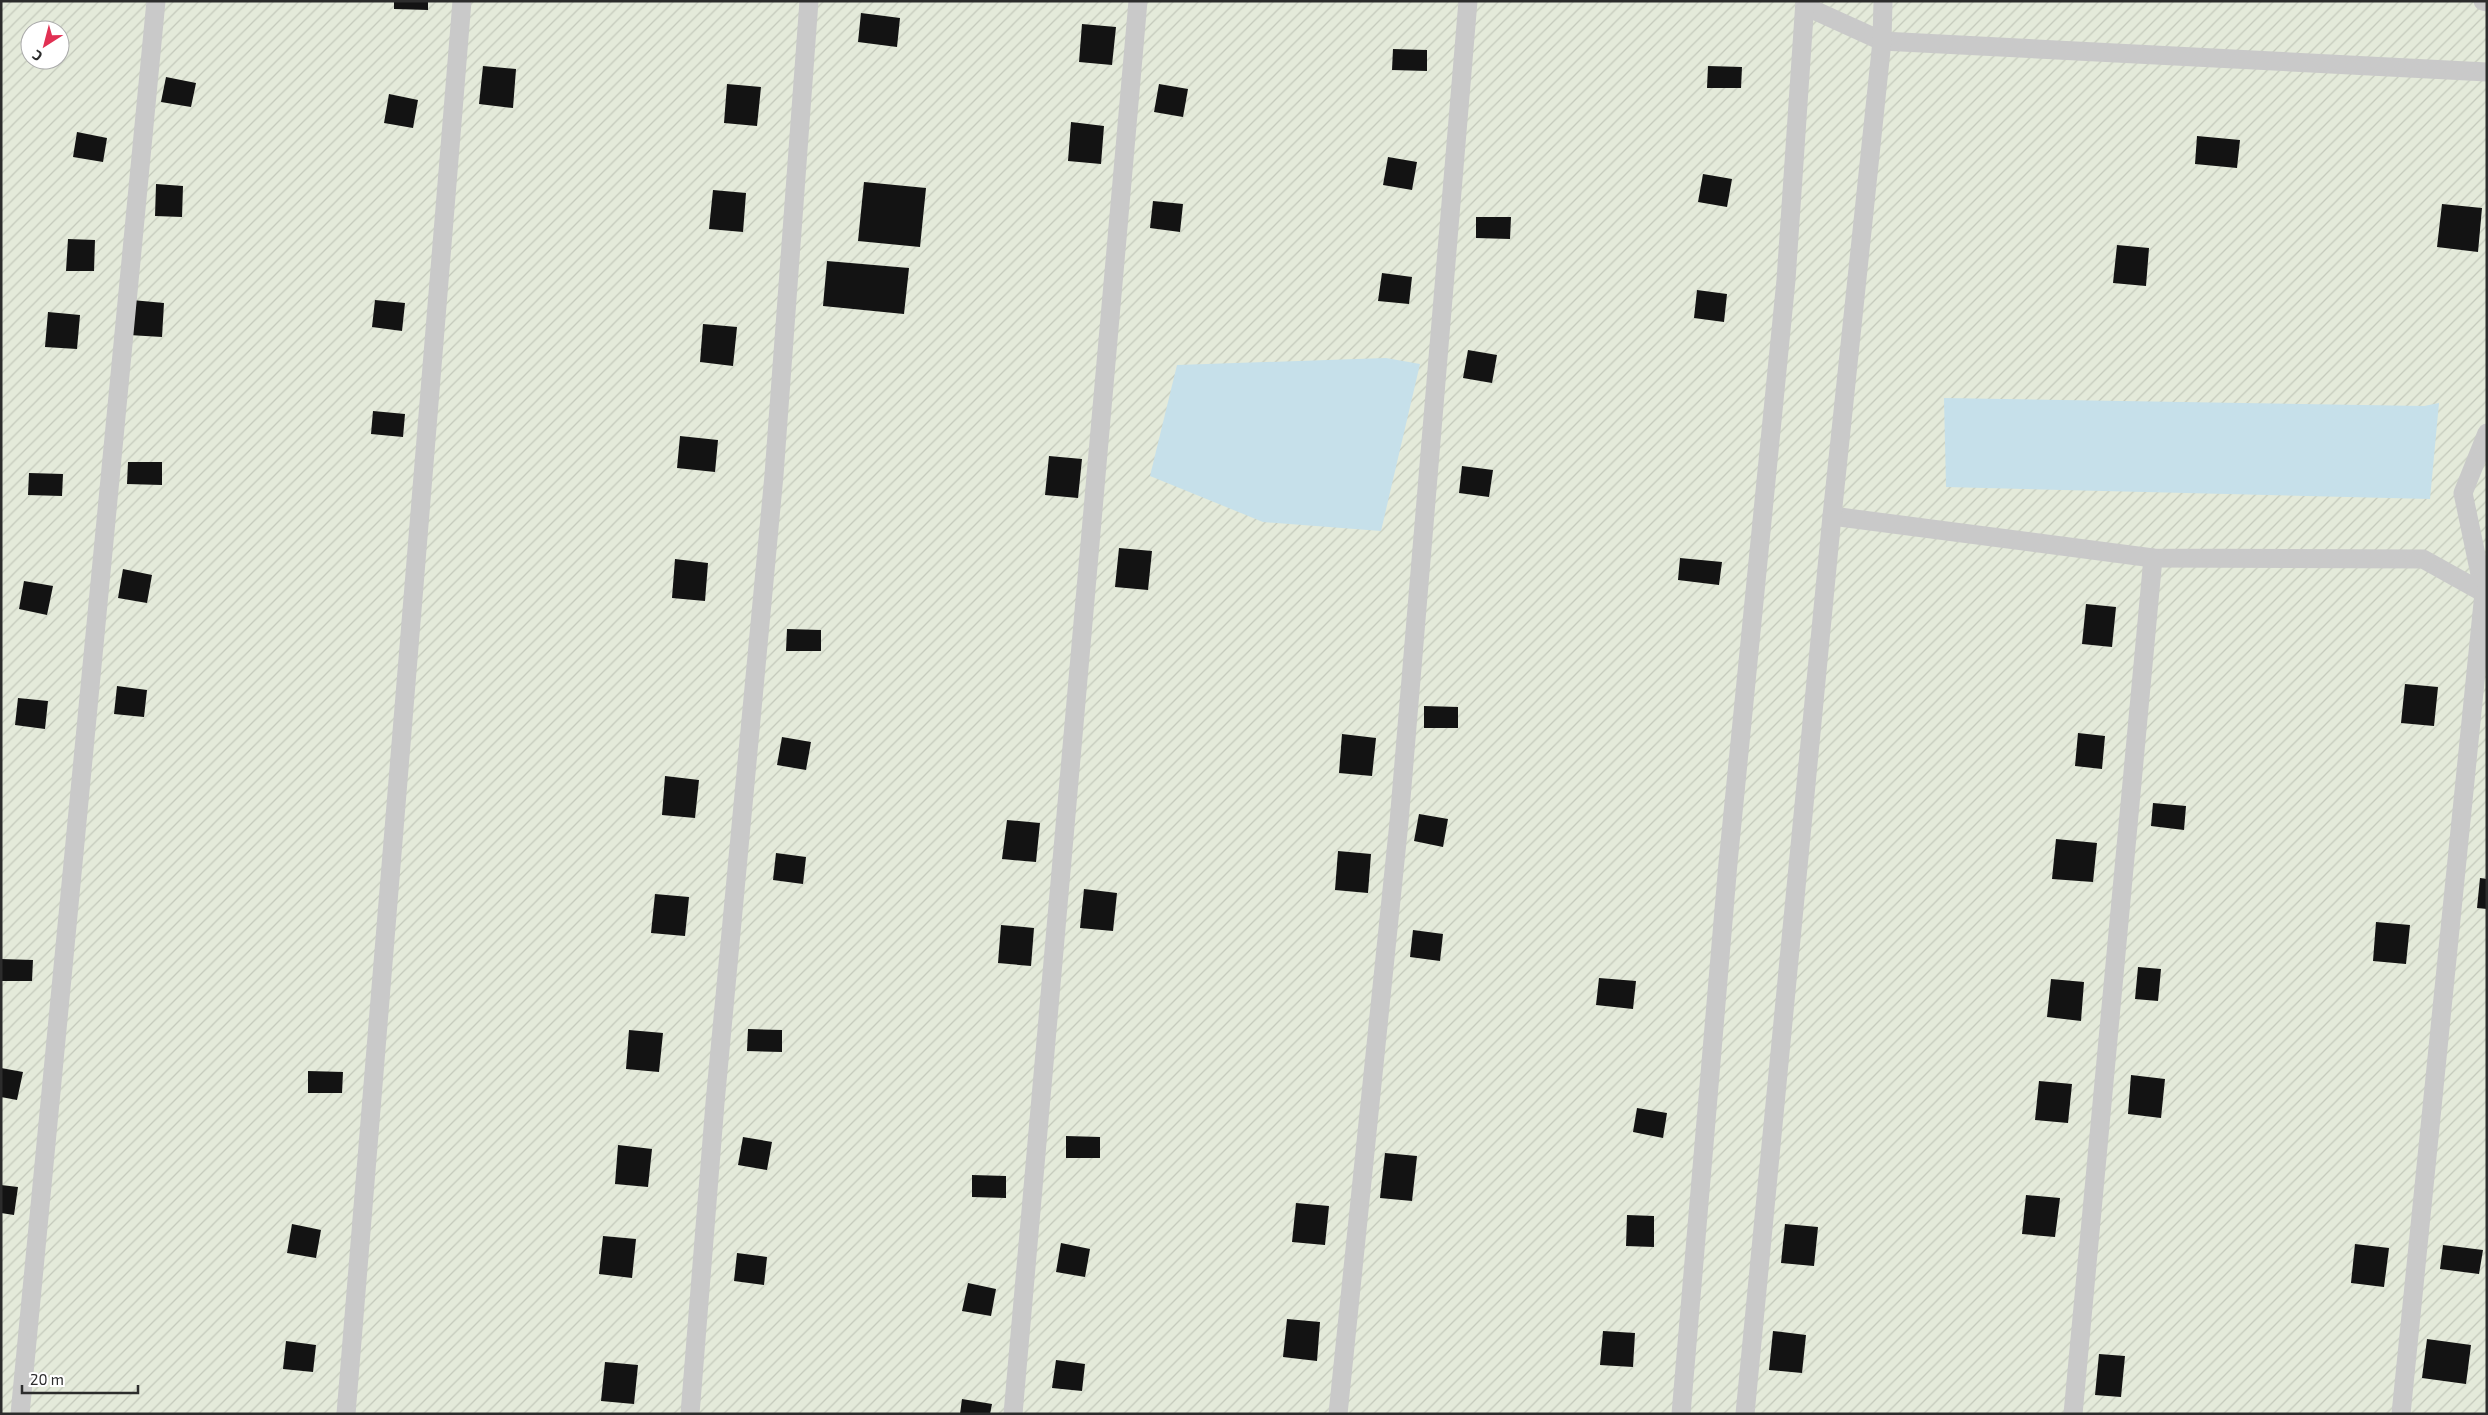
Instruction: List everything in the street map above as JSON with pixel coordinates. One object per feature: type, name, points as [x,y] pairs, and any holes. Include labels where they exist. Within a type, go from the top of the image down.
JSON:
[{"type":"lane","points":[[20,1414],[156,1]]},
{"type":"lane","points":[[346,1414],[462,1]]},
{"type":"lane","points":[[690,1414],[715,1103],[774,475],[809,1]]},
{"type":"lane","points":[[1013,1414],[1138,1]]},
{"type":"lane","points":[[1338,1414],[1400,822],[1468,1]]},
{"type":"lane","points":[[1745,1414],[1832,516],[1882,41],[1883,1]]},
{"type":"lane","points":[[1681,1414],[1728,862],[1786,280],[1805,4],[1882,41],[2487,72]]},
{"type":"lane","points":[[2401,1414],[2484,593],[2463,493],[2487,433]]},
{"type":"lane","points":[[1832,516],[2153,558],[2423,559],[2484,593]]},
{"type":"lane","points":[[2073,1414],[2153,558]]},
{"type":"green space","points":[[1,1],[2487,1],[2487,1414],[1,1414]]},
{"type":"water","points":[[1386,358],[1420,364],[1381,531],[1263,522],[1150,476],[1177,365]]},
{"type":"water","points":[[1944,398],[2424,406],[2439,403],[2430,499],[1946,487]]},
{"type":"building","points":[[394,1],[428,1],[428,10],[394,9]]},
{"type":"building","points":[[861,13],[900,18],[897,47],[858,42]]},
{"type":"building","points":[[1082,24],[1116,27],[1112,65],[1079,62]]},
{"type":"building","points":[[1393,49],[1427,50],[1427,71],[1392,70]]},
{"type":"building","points":[[483,66],[516,69],[513,108],[479,104]]},
{"type":"building","points":[[1708,66],[1742,67],[1741,88],[1707,88]]},
{"type":"building","points":[[166,77],[196,83],[191,107],[161,102]]},
{"type":"building","points":[[727,84],[761,87],[757,126],[724,123]]},
{"type":"building","points":[[1159,84],[1188,89],[1183,117],[1154,112]]},
{"type":"building","points":[[389,94],[418,100],[413,128],[384,123]]},
{"type":"building","points":[[1071,122],[1104,126],[1101,164],[1068,161]]},
{"type":"building","points":[[77,132],[107,138],[103,162],[73,157]]},
{"type":"building","points":[[2197,136],[2240,140],[2237,168],[2195,164]]},
{"type":"building","points":[[1388,157],[1417,162],[1412,190],[1383,185]]},
{"type":"building","points":[[1703,174],[1732,179],[1727,207],[1698,202]]},
{"type":"building","points":[[864,182],[926,188],[920,247],[858,241]]},
{"type":"building","points":[[156,184],[183,186],[182,217],[155,216]]},
{"type":"building","points":[[713,190],[746,193],[743,232],[709,229]]},
{"type":"building","points":[[1153,201],[1183,204],[1180,232],[1150,228]]},
{"type":"building","points":[[2442,204],[2482,208],[2478,252],[2437,247]]},
{"type":"building","points":[[1476,217],[1511,217],[1510,239],[1476,238]]},
{"type":"building","points":[[68,239],[95,240],[94,271],[66,271]]},
{"type":"building","points":[[2117,245],[2149,248],[2146,286],[2113,283]]},
{"type":"building","points":[[827,261],[909,268],[904,314],[823,306]]},
{"type":"building","points":[[1382,273],[1412,277],[1409,304],[1378,301]]},
{"type":"building","points":[[1697,290],[1727,294],[1724,322],[1694,318]]},
{"type":"building","points":[[132,300],[164,303],[162,337],[129,335]]},
{"type":"building","points":[[375,300],[405,303],[402,331],[372,327]]},
{"type":"building","points":[[48,312],[80,315],[77,349],[45,347]]},
{"type":"building","points":[[703,324],[737,327],[733,366],[700,362]]},
{"type":"building","points":[[1468,350],[1497,355],[1492,383],[1463,378]]},
{"type":"building","points":[[373,411],[405,414],[403,437],[371,434]]},
{"type":"building","points":[[680,436],[718,440],[715,472],[677,468]]},
{"type":"building","points":[[1049,456],[1082,459],[1078,498],[1045,495]]},
{"type":"building","points":[[128,462],[162,462],[162,485],[127,484]]},
{"type":"building","points":[[1462,466],[1493,470],[1489,497],[1459,493]]},
{"type":"building","points":[[29,473],[63,474],[62,496],[28,495]]},
{"type":"building","points":[[1119,548],[1152,551],[1148,590],[1115,587]]},
{"type":"building","points":[[1680,558],[1722,562],[1719,585],[1678,580]]},
{"type":"building","points":[[675,559],[708,563],[705,601],[672,598]]},
{"type":"building","points":[[123,569],[152,575],[147,603],[118,598]]},
{"type":"building","points":[[24,581],[53,586],[47,615],[19,609]]},
{"type":"building","points":[[2086,604],[2116,607],[2112,647],[2082,644]]},
{"type":"building","points":[[787,629],[821,630],[821,651],[786,651]]},
{"type":"building","points":[[2405,684],[2438,687],[2434,726],[2401,723]]},
{"type":"building","points":[[117,686],[147,690],[144,717],[114,714]]},
{"type":"building","points":[[18,698],[48,701],[45,729],[15,725]]},
{"type":"building","points":[[1424,706],[1458,707],[1458,728],[1424,728]]},
{"type":"building","points":[[2078,733],[2105,736],[2102,769],[2075,766]]},
{"type":"building","points":[[1342,734],[1376,738],[1372,776],[1339,773]]},
{"type":"building","points":[[782,737],[811,742],[806,770],[777,765]]},
{"type":"building","points":[[665,776],[699,780],[695,818],[662,815]]},
{"type":"building","points":[[2153,803],[2186,806],[2184,830],[2151,826]]},
{"type":"building","points":[[1419,814],[1448,819],[1443,847],[1414,841]]},
{"type":"building","points":[[1007,820],[1040,823],[1036,862],[1002,859]]},
{"type":"building","points":[[2056,839],[2097,843],[2093,882],[2052,879]]},
{"type":"building","points":[[1338,851],[1371,854],[1368,893],[1335,890]]},
{"type":"building","points":[[776,853],[806,857],[803,884],[773,880]]},
{"type":"building","points":[[2480,878],[2487,879],[2487,909],[2477,908]]},
{"type":"building","points":[[1084,889],[1117,893],[1113,931],[1080,928]]},
{"type":"building","points":[[655,894],[689,897],[685,936],[651,933]]},
{"type":"building","points":[[2376,922],[2410,925],[2406,964],[2373,961]]},
{"type":"building","points":[[1001,925],[1034,928],[1031,966],[998,963]]},
{"type":"building","points":[[1413,930],[1443,934],[1440,961],[1410,957]]},
{"type":"building","points":[[1,959],[33,960],[32,981],[1,981]]},
{"type":"building","points":[[2138,967],[2161,969],[2158,1001],[2135,999]]},
{"type":"building","points":[[1599,978],[1636,981],[1633,1009],[1596,1005]]},
{"type":"building","points":[[2051,979],[2084,982],[2081,1021],[2047,1017]]},
{"type":"building","points":[[748,1029],[782,1030],[782,1052],[747,1051]]},
{"type":"building","points":[[629,1030],[663,1033],[659,1072],[626,1069]]},
{"type":"building","points":[[1,1068],[23,1072],[17,1100],[1,1097]]},
{"type":"building","points":[[308,1071],[343,1072],[342,1093],[308,1093]]},
{"type":"building","points":[[2131,1075],[2165,1079],[2161,1118],[2128,1114]]},
{"type":"building","points":[[2039,1081],[2072,1084],[2068,1123],[2035,1120]]},
{"type":"building","points":[[1637,1108],[1667,1113],[1663,1138],[1633,1132]]},
{"type":"building","points":[[1066,1136],[1100,1137],[1100,1158],[1066,1158]]},
{"type":"building","points":[[743,1137],[772,1142],[767,1170],[738,1165]]},
{"type":"building","points":[[618,1145],[652,1149],[648,1187],[615,1184]]},
{"type":"building","points":[[1385,1153],[1417,1156],[1412,1201],[1380,1198]]},
{"type":"building","points":[[972,1175],[1006,1176],[1006,1198],[972,1197]]},
{"type":"building","points":[[1,1185],[18,1187],[14,1215],[1,1213]]},
{"type":"building","points":[[2026,1195],[2060,1198],[2055,1237],[2022,1234]]},
{"type":"building","points":[[1296,1203],[1329,1206],[1325,1245],[1292,1242]]},
{"type":"building","points":[[1627,1215],[1654,1216],[1654,1247],[1626,1246]]},
{"type":"building","points":[[292,1224],[321,1230],[316,1258],[287,1253]]},
{"type":"building","points":[[1785,1224],[1818,1227],[1814,1266],[1781,1263]]},
{"type":"building","points":[[603,1236],[636,1239],[632,1278],[599,1274]]},
{"type":"building","points":[[1061,1243],[1090,1249],[1085,1277],[1056,1272]]},
{"type":"building","points":[[2355,1244],[2389,1248],[2384,1287],[2351,1283]]},
{"type":"building","points":[[2443,1245],[2483,1250],[2479,1274],[2440,1269]]},
{"type":"building","points":[[737,1253],[767,1257],[764,1285],[734,1281]]},
{"type":"building","points":[[968,1283],[996,1289],[991,1316],[962,1311]]},
{"type":"building","points":[[1287,1319],[1320,1322],[1317,1361],[1283,1357]]},
{"type":"building","points":[[1603,1331],[1635,1333],[1633,1367],[1600,1365]]},
{"type":"building","points":[[1773,1331],[1806,1335],[1802,1373],[1769,1370]]},
{"type":"building","points":[[2427,1339],[2471,1345],[2466,1384],[2422,1378]]},
{"type":"building","points":[[286,1341],[316,1345],[313,1372],[283,1369]]},
{"type":"building","points":[[2099,1354],[2125,1356],[2121,1397],[2095,1395]]},
{"type":"building","points":[[1056,1360],[1085,1364],[1082,1391],[1052,1388]]},
{"type":"building","points":[[605,1362],[638,1365],[634,1404],[601,1401]]},
{"type":"building","points":[[962,1399],[992,1404],[990,1414],[960,1414]]}]
